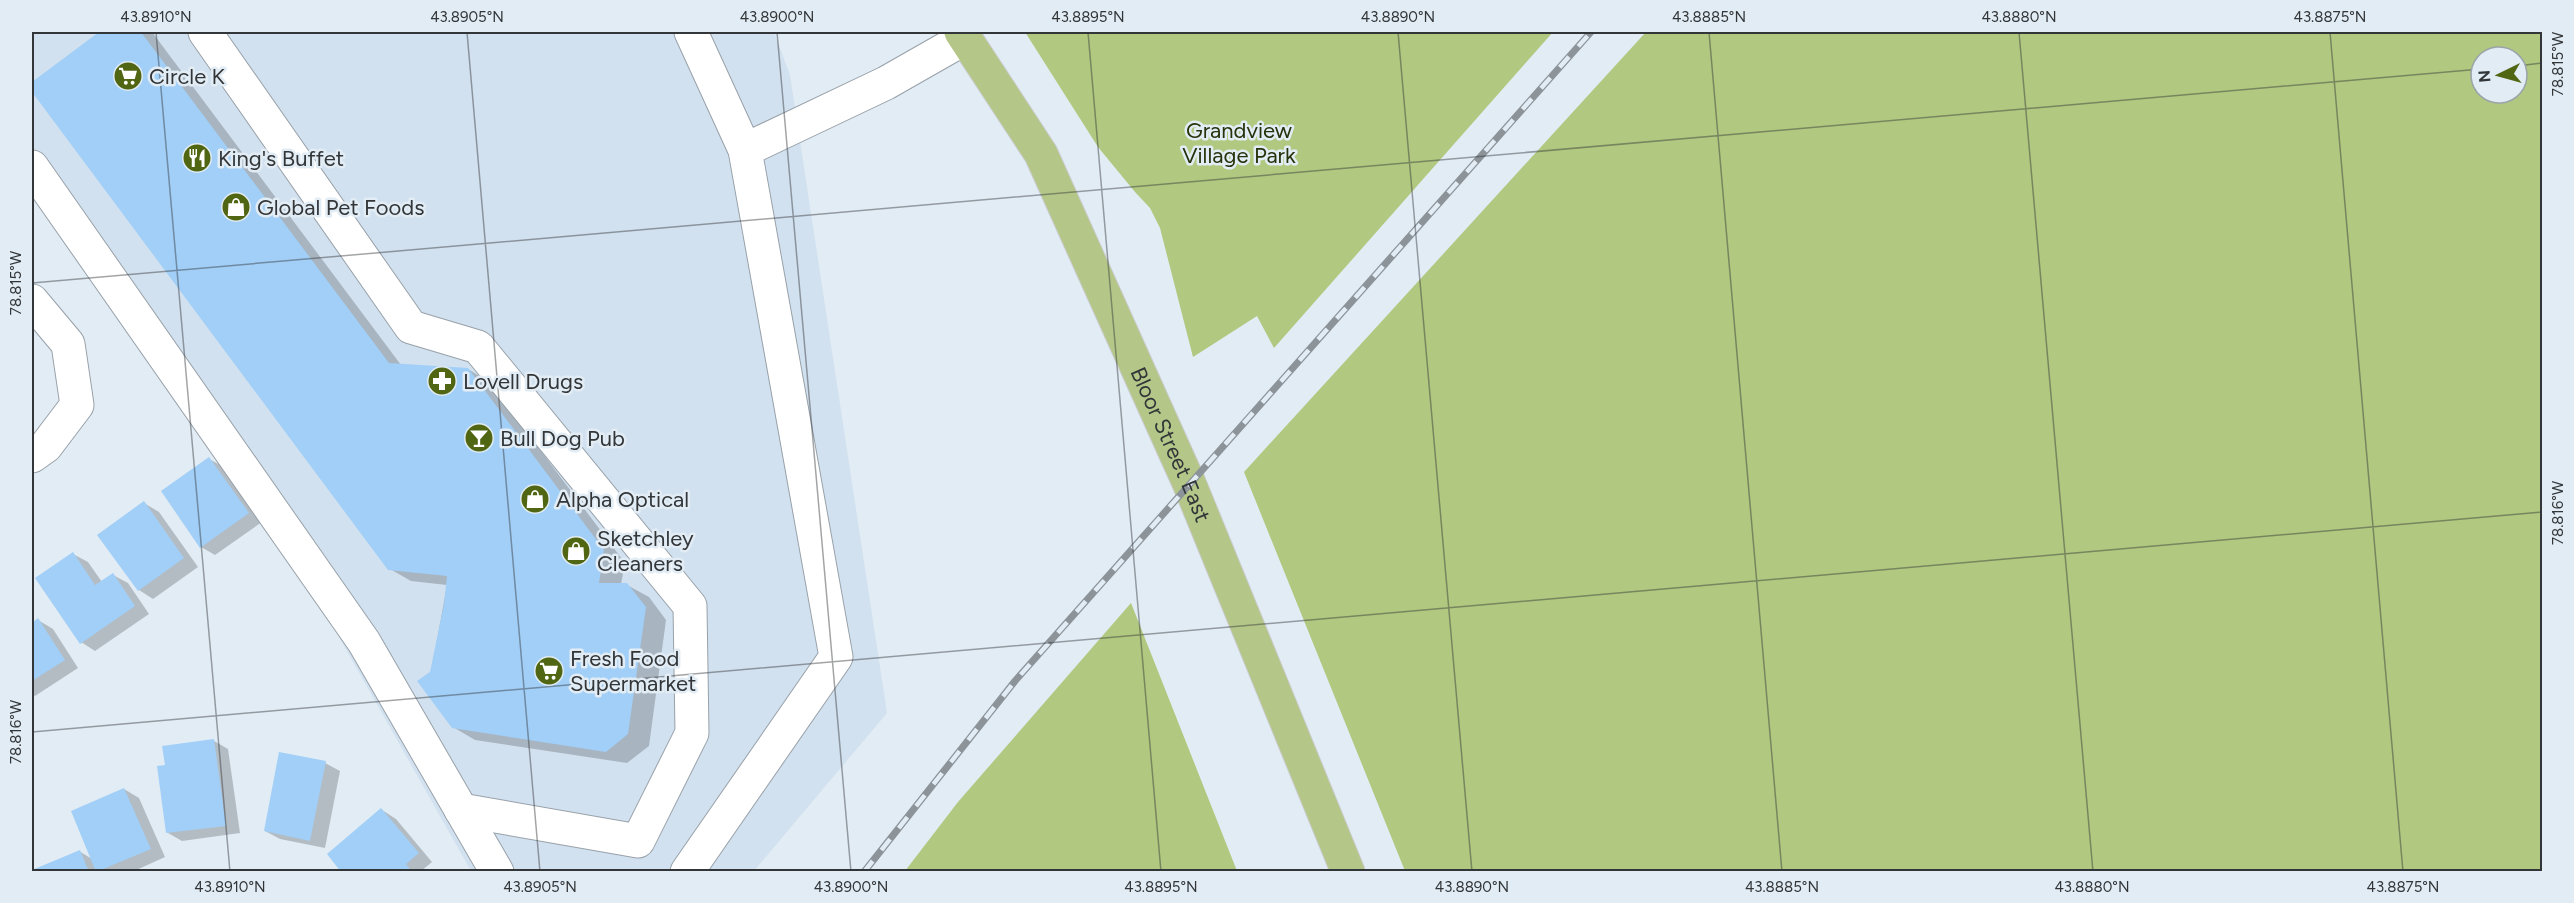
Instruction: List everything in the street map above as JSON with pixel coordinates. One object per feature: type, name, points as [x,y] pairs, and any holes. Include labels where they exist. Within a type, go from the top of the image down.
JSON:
[{"type":"main road","name":"Bloor Street East","points":[[963,35],[1041,154],[1189,483],[1348,872]]},
{"type":"street","points":[[204,32],[411,327],[478,347],[690,606],[692,733],[638,841],[461,810]]},
{"type":"street","points":[[687,872],[836,657],[745,150],[692,32]]},
{"type":"street","points":[[745,150],[886,84],[963,35]]},
{"type":"street","points":[[32,167],[364,642],[497,872]]},
{"type":"street","points":[[32,301],[68,344],[77,405],[46,446],[32,456]]},
{"type":"shaded area","points":[[32,32],[774,32],[790,75],[887,713],[754,871],[471,871],[260,497],[32,170]]},
{"type":"green space","name":"Grandview Village Park","points":[[1025,32],[1553,32],[1274,348],[1257,316],[1193,357],[1160,228],[1150,208],[1098,147]]},
{"type":"green space","points":[[1646,32],[2542,32],[2542,871],[1405,871],[1244,472]]},
{"type":"green space","points":[[1131,603],[1237,871],[905,871],[958,802]]},
{"type":"building","points":[[99,32],[141,32],[389,363],[468,368],[604,550],[599,583],[627,583],[646,607],[628,734],[606,752],[452,728],[417,681],[430,672],[444,604],[447,576],[388,570],[32,92],[32,82]]},
{"type":"building","points":[[209,457],[249,513],[200,548],[161,491]]},
{"type":"building","points":[[144,501],[184,558],[138,591],[97,535]]},
{"type":"building","points":[[73,552],[95,585],[113,573],[135,606],[80,644],[35,578]]},
{"type":"building","points":[[38,618],[65,660],[32,681],[32,623]]},
{"type":"building","points":[[214,739],[226,826],[166,833],[157,766],[165,765],[162,746]]},
{"type":"building","points":[[279,752],[326,761],[310,841],[264,831]]},
{"type":"building","points":[[124,788],[151,849],[96,872],[71,811]]},
{"type":"building","points":[[381,808],[419,853],[406,864],[412,872],[341,872],[327,854]]},
{"type":"building","points":[[80,850],[89,872],[32,872],[32,870]]},
{"type":"railway","points":[[864,872],[1015,681],[1591,32]]},
{"type":"place","name":"Circle K","points":[[128,76]]},
{"type":"place","name":"King's Buffet","points":[[197,158]]},
{"type":"place","name":"Global Pet Foods","points":[[236,207]]},
{"type":"place","name":"Lovell Drugs","points":[[442,381]]},
{"type":"place","name":"Bull Dog Pub","points":[[479,438]]},
{"type":"place","name":"Alpha Optical","points":[[535,499]]},
{"type":"place","name":"Sketchley Cleaners","points":[[576,551]]},
{"type":"place","name":"Fresh Food Supermarket","points":[[549,671]]}]
